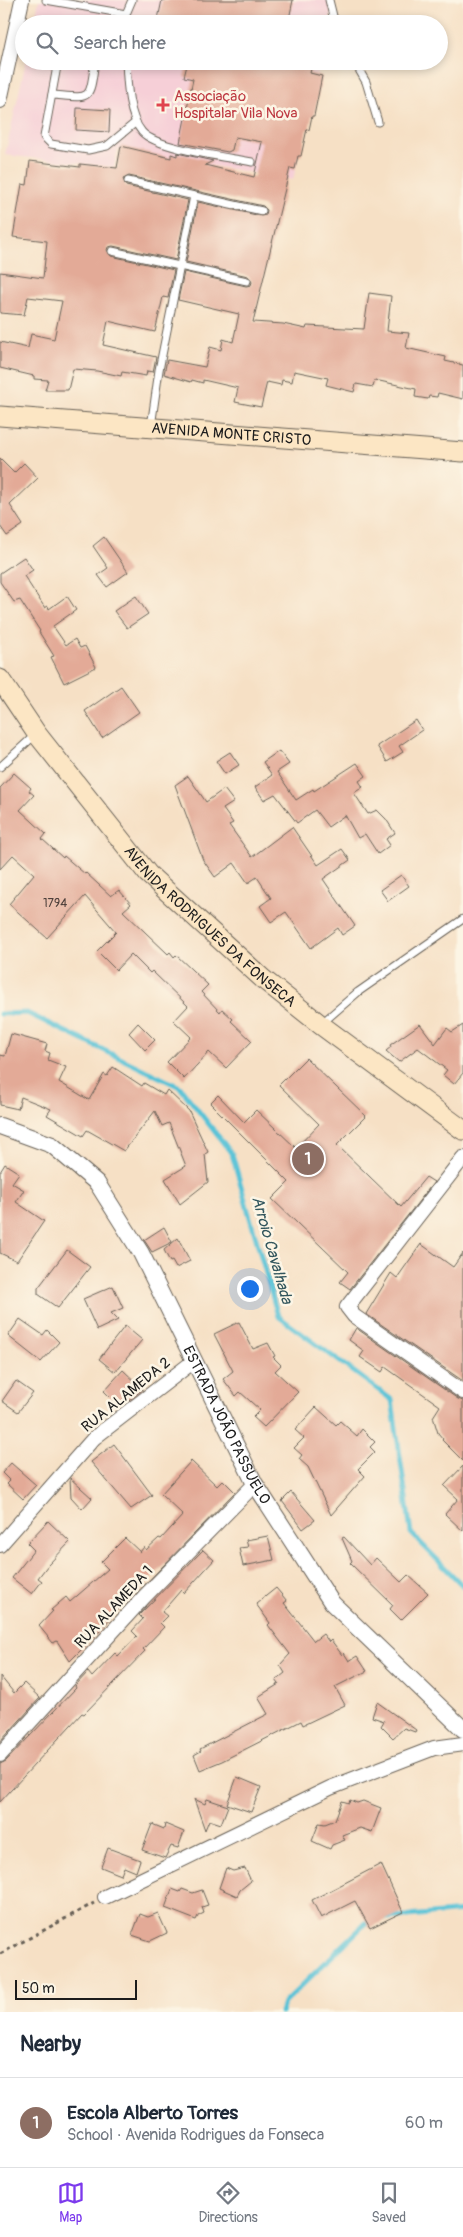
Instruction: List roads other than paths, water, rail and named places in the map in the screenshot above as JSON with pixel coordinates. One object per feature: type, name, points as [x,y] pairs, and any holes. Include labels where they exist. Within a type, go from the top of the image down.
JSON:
[{"type":"main road","name":"AVENIDA MONTE CRISTO","points":[[0,416],[463,452]]},
{"type":"main road","name":"AVENIDA RODRIGUES DA FONSECA","points":[[0,680],[37,734],[148,874],[263,979],[463,1130]]},
{"type":"street","points":[[21,15],[22,0]]},
{"type":"street","points":[[0,101],[15,44]]},
{"type":"street","name":"ESTRADA JOÃO PASSUELO","points":[[0,1126],[52,1145],[97,1183],[141,1253],[255,1484],[332,1603],[463,1729]]},
{"type":"street","points":[[463,1158],[347,1307],[354,1316],[463,1392]]},
{"type":"street","name":"RUA ALAMEDA 2","points":[[0,1545],[94,1438],[194,1361]]},
{"type":"street","name":"RUA ALAMEDA 1","points":[[0,1755],[144,1598],[255,1484]]},
{"type":"street","points":[[105,1897],[330,1788],[434,1748],[463,1744]]},
{"type":"lane","points":[[46,0],[126,14],[132,0]]},
{"type":"lane","points":[[329,0],[333,15]]},
{"type":"lane","points":[[56,70],[44,136],[51,144],[88,150],[107,146],[136,122]]},
{"type":"lane","points":[[52,95],[84,97],[91,89],[94,70]]},
{"type":"lane","points":[[127,70],[130,101],[136,122],[140,130],[147,137],[170,145],[252,162]]},
{"type":"lane","points":[[359,70],[366,82],[378,122]]},
{"type":"lane","points":[[128,182],[262,211]]},
{"type":"lane","points":[[152,427],[159,370],[194,196]]},
{"type":"lane","points":[[112,251],[247,281]]},
{"type":"lane","points":[[0,766],[37,734]]},
{"type":"lane","points":[[321,1024],[358,992],[463,919]]},
{"type":"waterway","name":"Arroio Cavalhada","points":[[0,1014],[27,1013],[180,1087],[232,1154],[278,1316],[392,1400],[411,1533],[463,1586]]},
{"type":"waterway","points":[[386,1918],[463,1911]]},
{"type":"waterway","points":[[281,2012],[284,2003],[370,1919]]},
{"type":"place","name":"Associação Hospitalar Vila Nova","points":[[163,105]]},
{"type":"place","name":"Escola Alberto Torres","points":[[308,1159]]}]
